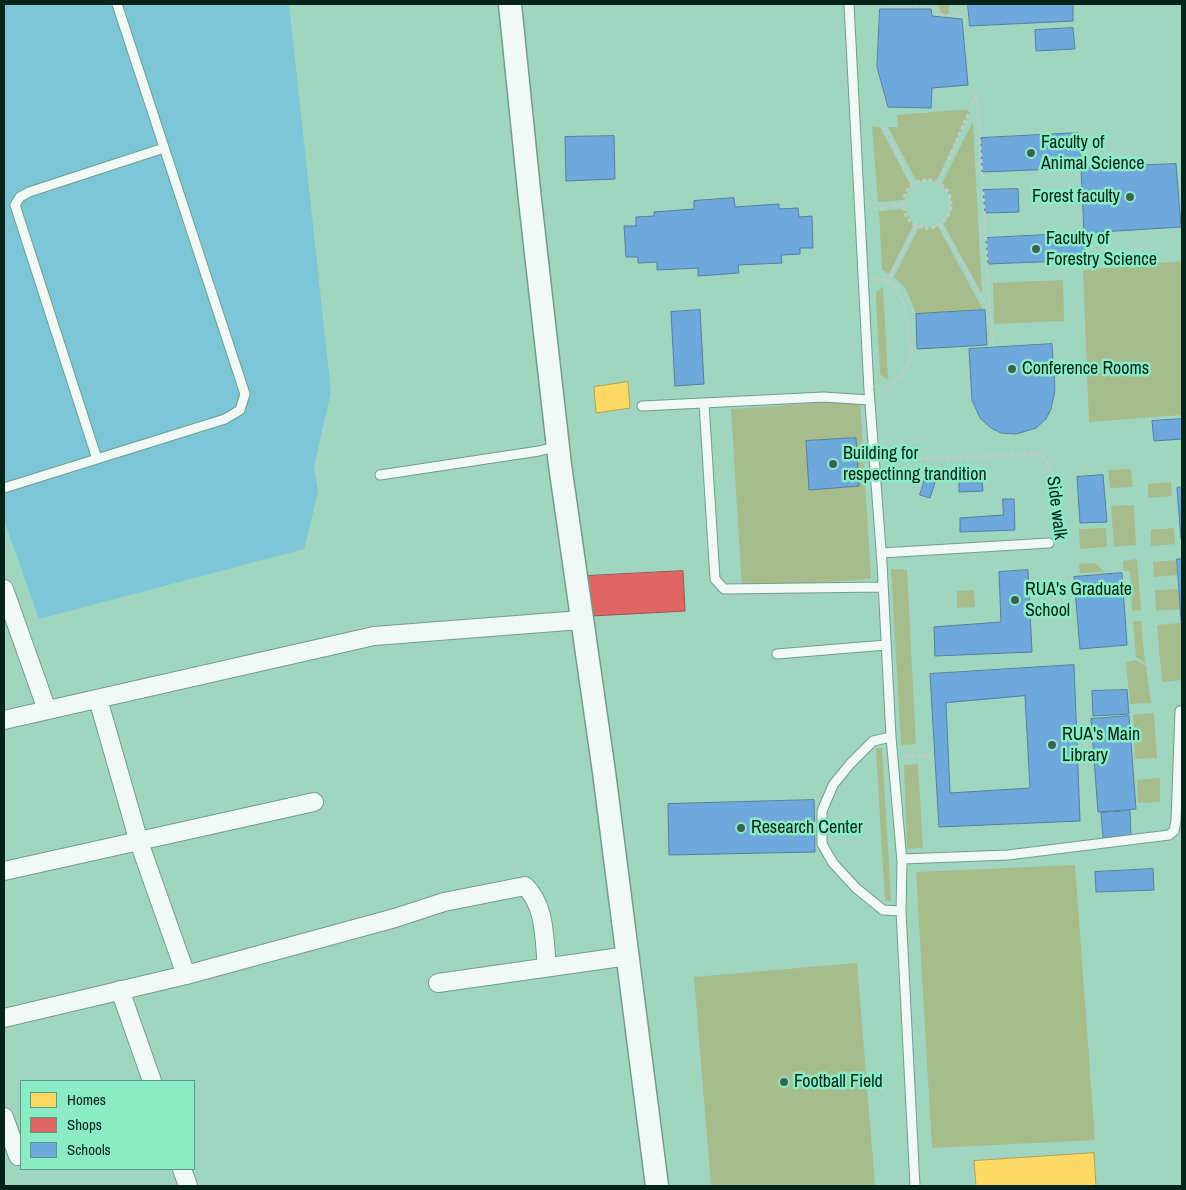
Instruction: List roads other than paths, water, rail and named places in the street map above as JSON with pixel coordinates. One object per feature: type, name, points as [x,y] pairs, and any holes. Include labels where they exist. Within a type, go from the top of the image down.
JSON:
[{"type":"street","points":[[510,4],[558,446],[628,956],[657,1186]]},
{"type":"street","points":[[4,589],[47,710]]},
{"type":"street","points":[[4,720],[374,636],[581,620]]},
{"type":"street","points":[[98,699],[139,842],[186,975]]},
{"type":"street","points":[[4,871],[314,802]]},
{"type":"street","points":[[4,1018],[186,975],[395,918],[444,902],[525,886],[535,895],[542,918],[547,967]]},
{"type":"street","points":[[438,983],[628,956]]},
{"type":"street","points":[[120,990],[152,1080]]},
{"type":"street","points":[[4,1117],[14,1158]]},
{"type":"street","points":[[182,1170],[188,1186]]},
{"type":"lane","points":[[4,488],[225,420],[240,410],[245,394],[117,4]]},
{"type":"lane","points":[[849,4],[869,400],[881,553],[891,737],[902,859],[901,911],[915,1186]]},
{"type":"lane","points":[[97,459],[16,205],[20,197],[29,192],[164,148]]},
{"type":"lane","points":[[642,406],[824,397],[869,400]]},
{"type":"lane","points":[[704,403],[715,579],[719,585],[724,589],[883,587]]},
{"type":"lane","points":[[380,476],[539,451],[558,446]]},
{"type":"lane","points":[[881,553],[1048,543]]},
{"type":"lane","points":[[777,654],[886,645]]},
{"type":"lane","points":[[902,859],[1008,855],[1169,835],[1174,831],[1176,821],[1180,711]]},
{"type":"lane","points":[[891,737],[873,741],[850,764],[833,785],[822,811],[822,844],[833,862],[856,888],[883,910],[901,911]]},
{"type":"water","points":[[4,4],[289,4],[331,392],[314,466],[318,492],[304,549],[39,619],[4,520]]},
{"type":"place","name":"Faculty of Animal Science","points":[[1031,153]]},
{"type":"place","name":"Forest faculty","points":[[1130,197]]},
{"type":"place","name":"Faculty of Forestry Science","points":[[1036,249]]},
{"type":"place","name":"Conference Rooms","points":[[1012,369]]},
{"type":"place","name":"Building for respectinng trandition","points":[[833,464]]},
{"type":"place","name":"RUA's Graduate School","points":[[1015,600]]},
{"type":"place","name":"RUA's Main Library","points":[[1052,745]]},
{"type":"place","name":"Research Center","points":[[741,828]]},
{"type":"place","name":"Football Field","points":[[784,1082]]}]
